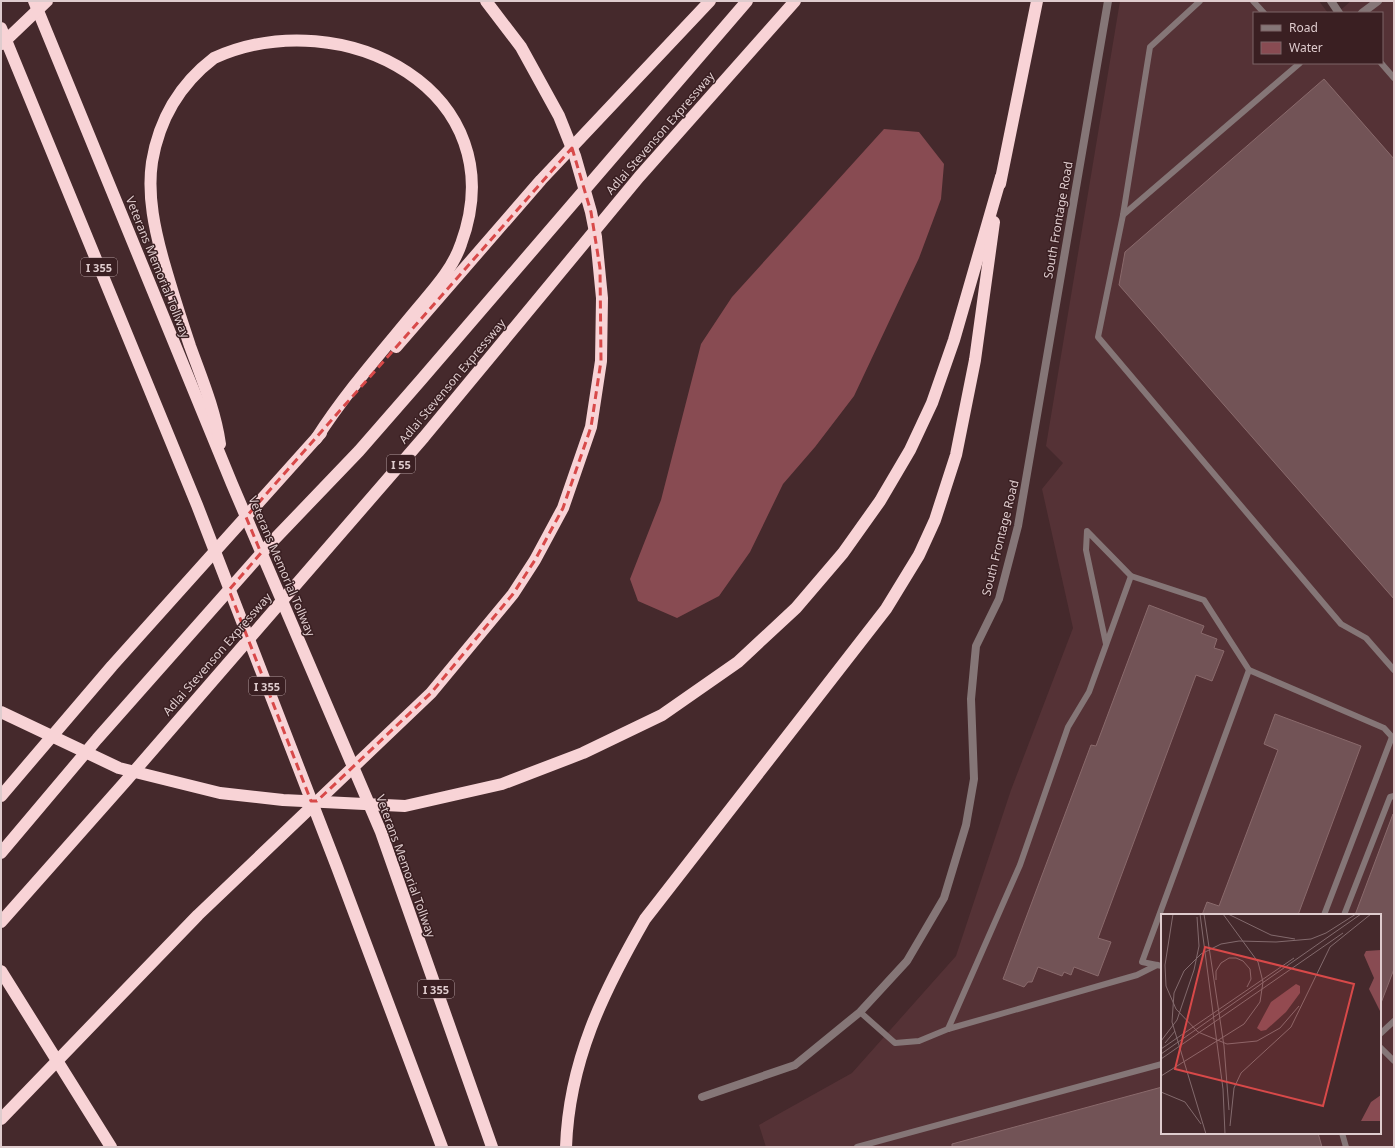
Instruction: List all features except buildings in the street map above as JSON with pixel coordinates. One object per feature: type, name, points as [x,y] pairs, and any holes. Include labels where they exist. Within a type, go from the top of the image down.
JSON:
[{"type":"highway","name":"Veterans Memorial Tollway","points":[[34,1],[224,465],[381,832],[492,1147]]},
{"type":"highway","points":[[1,46],[48,1]]},
{"type":"highway","points":[[1,1120],[198,915],[431,693],[513,594],[550,534],[565,501],[591,427],[602,361],[603,326],[600,268],[591,212],[575,156],[559,116],[521,48],[486,1]]},
{"type":"highway","points":[[1,796],[112,666],[316,439],[541,180],[710,1]]},
{"type":"highway","name":"Adlai Stevenson Expressway","points":[[1,853],[97,739],[252,564],[359,451],[747,1]]},
{"type":"highway","name":"Adlai Stevenson Expressway","points":[[1,922],[424,438],[640,177],[795,1]]},
{"type":"highway","points":[[566,1147],[567,1128],[576,1074],[588,1031],[616,970],[645,919],[886,609],[919,555],[935,520],[956,455],[975,360],[1001,177],[1037,1]]},
{"type":"highway","name":"I 355","points":[[1,28],[196,505],[337,866],[442,1147]]},
{"type":"highway","points":[[224,465],[216,417],[185,331],[160,248],[150,187],[156,143],[162,123],[179,94],[201,68],[221,53],[234,44],[263,32]]},
{"type":"highway","points":[[316,439],[333,411],[445,275],[461,247],[471,213],[473,183],[465,136],[456,115],[426,73]]},
{"type":"highway","points":[[1,712],[118,768],[220,793],[283,800],[405,806],[502,784],[584,754],[662,715],[738,662],[796,608],[843,553],[880,501],[910,450],[932,403],[954,340],[1001,177]]},
{"type":"highway","points":[[1,971],[111,1147]]},
{"type":"street","name":"South Frontage Road","points":[[702,1097],[795,1065],[860,1012],[907,961],[944,898],[966,824],[974,779],[971,699],[976,646],[999,599],[1018,526],[1108,1]]},
{"type":"street","points":[[1331,1],[1338,12]]},
{"type":"street","points":[[1363,12],[1378,1]]},
{"type":"lane","points":[[1200,1],[1150,47],[1123,215],[1098,337],[1341,624],[1366,638],[1394,670]]},
{"type":"lane","points":[[1253,1],[1263,12]]},
{"type":"lane","points":[[1123,215],[1299,64]]},
{"type":"lane","points":[[1382,64],[1394,78]]},
{"type":"lane","points":[[1106,644],[1086,550],[1087,531],[1132,576],[1204,600],[1249,670],[1384,728],[1393,738],[1324,914]]},
{"type":"lane","points":[[948,1029],[1020,864],[1068,727],[1089,692],[1132,576]]},
{"type":"lane","points":[[1159,966],[1142,962],[1249,670]]},
{"type":"lane","points":[[1344,914],[1390,797],[1394,796]]},
{"type":"lane","points":[[860,1012],[895,1043],[919,1041],[948,1029],[1137,975],[1159,966]]},
{"type":"lane","points":[[1381,1033],[1394,1021]]},
{"type":"lane","points":[[1381,1048],[1394,1061]]},
{"type":"lane","points":[[857,1147],[1161,1064]]},
{"type":"lane","points":[[1342,1134],[1346,1147]]},
{"type":"highlighted area","points":[[572,148],[591,212],[600,268],[601,361],[591,427],[580,462],[563,508],[535,560],[513,594],[431,693],[317,801],[311,801],[229,590],[261,553],[246,517]]},
{"type":"shaded area","points":[[1120,1],[1319,1],[1327,12],[1253,12],[1253,64],[1383,64],[1383,12],[1338,12],[1351,1],[1394,1],[1394,1147],[766,1147],[759,1125],[852,1073],[956,956],[1011,790],[1073,628],[1042,489],[1063,463],[1046,446]]},
{"type":"water","points":[[884,129],[919,132],[944,164],[941,199],[919,258],[854,396],[815,447],[783,484],[750,552],[719,596],[677,618],[638,601],[630,579],[661,500],[701,344],[732,297]]}]
